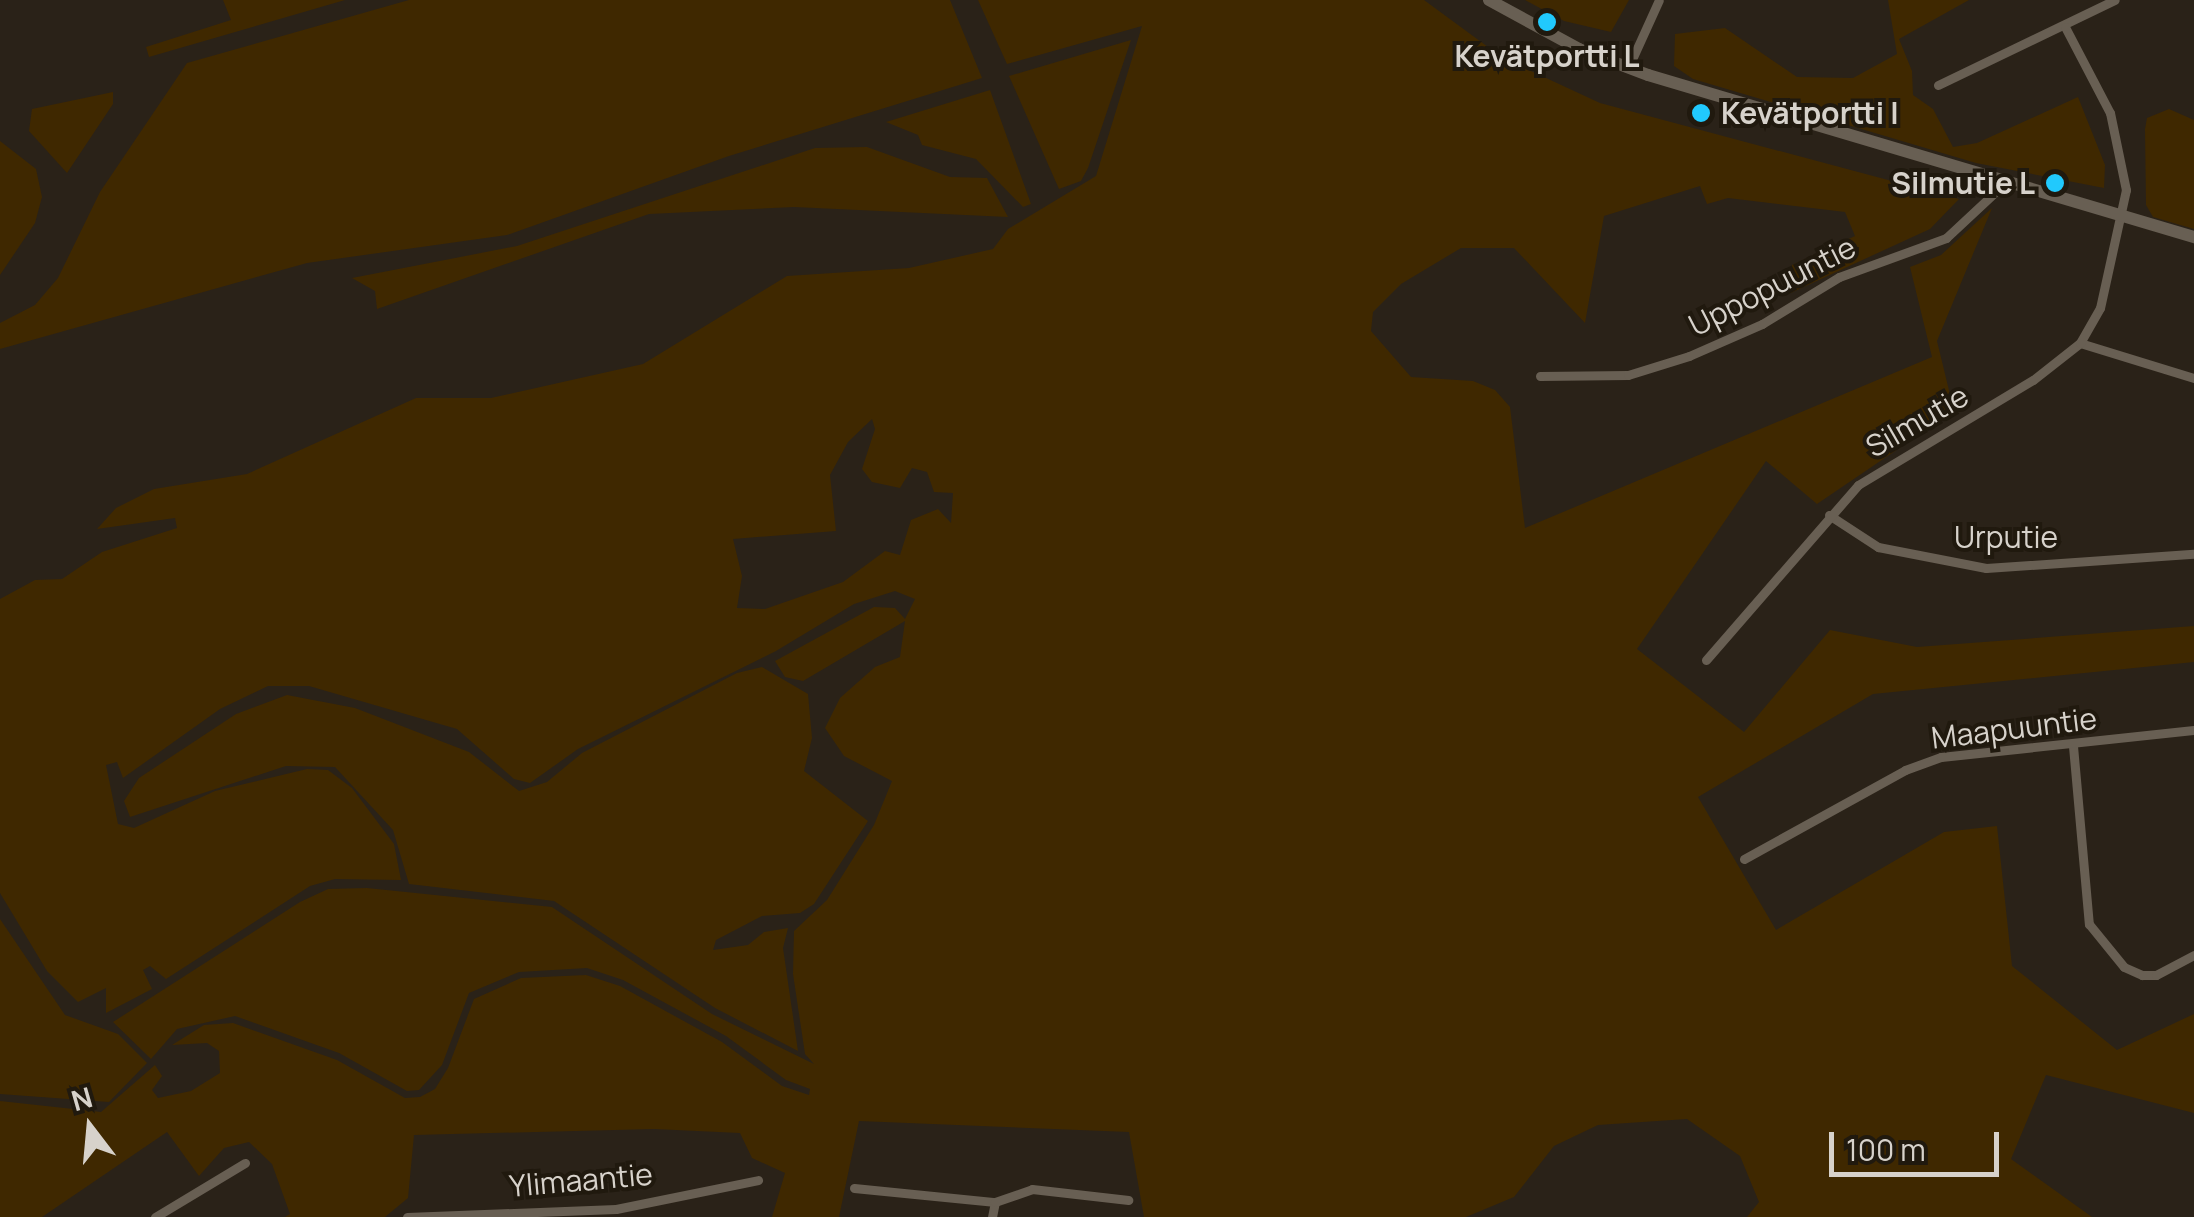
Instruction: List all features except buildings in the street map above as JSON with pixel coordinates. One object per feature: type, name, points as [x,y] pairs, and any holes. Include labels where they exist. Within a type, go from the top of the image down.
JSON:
[{"type":"street","points":[[1489,0],[1579,48],[1629,66],[2194,238]]},
{"type":"street","points":[[1629,66],[1659,0]]},
{"type":"street","points":[[1938,85],[2116,0]]},
{"type":"street","name":"Silmutie","points":[[1706,660],[1858,485],[2020,388],[2080,343],[2100,308],[2123,216],[2124,168],[2110,113],[2065,26]]},
{"type":"street","name":"Uppopuuntie","points":[[1540,376],[1628,375],[1689,356],[1762,324],[1839,277],[1946,238],[2005,183]]},
{"type":"street","points":[[2080,343],[2194,378]]},
{"type":"street","name":"Urputie","points":[[1829,515],[1878,547],[1986,568],[2194,554]]},
{"type":"street","name":"Maapuuntie","points":[[1744,859],[1905,770],[1940,757],[2073,746],[2194,730]]},
{"type":"street","points":[[2073,746],[2089,924],[2124,967],[2142,975],[2194,956]]},
{"type":"street","points":[[156,1217],[245,1163]]},
{"type":"street","name":"Ylimaantie","points":[[407,1217],[616,1209],[758,1180]]},
{"type":"street","points":[[854,1188],[995,1202],[1032,1189],[1128,1200]]},
{"type":"street","points":[[992,1217],[995,1202]]},
{"type":"shaded area","points":[[223,0],[345,0],[149,57],[146,47],[231,20]]},
{"type":"shaded area","points":[[409,0],[950,0],[982,78],[729,156],[507,235],[307,263],[0,349],[0,323],[35,305],[58,278],[100,192],[187,63]]},
{"type":"shaded area","points":[[978,0],[1424,0],[1503,58],[1600,103],[1959,199],[1930,229],[1784,296],[1792,265],[1855,236],[1845,212],[1728,198],[1707,204],[1700,186],[1604,216],[1585,323],[1514,248],[1461,248],[1401,284],[1373,312],[1371,331],[1411,377],[1473,381],[1495,390],[1510,407],[1525,528],[1932,357],[1910,267],[1941,255],[1992,208],[1937,341],[1954,411],[1817,504],[1766,461],[1637,649],[1744,732],[1830,630],[1917,647],[2194,626],[2194,662],[1873,694],[1698,797],[1776,930],[1944,832],[1997,826],[2012,966],[2117,1050],[2194,1014],[2194,1113],[2046,1075],[2011,1159],[2092,1217],[1747,1217],[1759,1202],[1740,1156],[1687,1119],[1598,1125],[1554,1146],[1514,1197],[1466,1217],[1144,1217],[1129,1132],[859,1121],[839,1217],[772,1217],[785,1173],[752,1158],[740,1133],[654,1129],[414,1135],[408,1198],[385,1217],[285,1217],[290,1214],[272,1164],[249,1142],[224,1148],[199,1176],[167,1132],[42,1217],[0,1217],[0,1101],[101,1112],[155,1065],[162,1076],[152,1090],[158,1098],[191,1091],[220,1073],[219,1051],[207,1043],[172,1045],[204,1025],[233,1023],[337,1060],[405,1098],[420,1097],[435,1089],[448,1068],[474,999],[521,978],[586,975],[620,986],[722,1042],[782,1086],[809,1095],[810,1089],[786,1080],[726,1036],[623,980],[587,968],[519,972],[469,993],[442,1065],[419,1090],[407,1091],[339,1053],[235,1016],[177,1029],[151,1059],[113,1022],[300,902],[328,889],[367,888],[552,907],[712,1014],[814,1064],[805,1054],[793,974],[794,931],[827,900],[874,825],[892,781],[844,756],[825,728],[840,698],[875,667],[900,657],[905,621],[803,681],[785,677],[775,661],[874,607],[895,608],[905,619],[915,599],[895,591],[854,604],[776,651],[578,749],[530,783],[514,779],[457,729],[309,686],[268,686],[220,709],[123,778],[117,762],[106,765],[118,824],[134,828],[215,791],[307,769],[328,770],[352,788],[394,844],[401,880],[335,879],[310,886],[166,979],[150,966],[143,970],[152,989],[106,1013],[106,988],[78,1002],[47,971],[0,893],[0,599],[35,580],[62,579],[102,552],[177,528],[175,518],[97,529],[116,508],[154,489],[247,474],[416,398],[491,398],[643,364],[787,276],[909,268],[993,249],[1008,229],[1096,176],[1142,26],[1007,64]],"holes":[[[872,419],[875,429],[862,469],[872,482],[900,488],[912,468],[927,472],[934,492],[953,493],[951,523],[938,509],[911,520],[900,555],[885,551],[843,582],[765,609],[737,608],[742,576],[733,539],[836,531],[830,475],[848,442]]]},
{"type":"shaded area","points":[[1525,0],[1629,0],[1611,32],[1564,21]]},
{"type":"shaded area","points":[[1888,0],[1969,0],[1899,39],[1912,71],[1913,95],[1933,109],[1953,147],[1977,143],[2078,97],[2105,165],[2104,188],[1976,163],[1693,79],[1674,66],[1675,34],[1725,28],[1797,77],[1853,78],[1897,54]]},
{"type":"shaded area","points":[[1131,40],[1088,168],[1081,181],[1059,189],[1009,76]]},
{"type":"shaded area","points":[[990,90],[1031,204],[1023,207],[976,159],[922,145],[918,135],[886,122]]},
{"type":"shaded area","points":[[113,92],[113,104],[67,173],[29,131],[32,109]]},
{"type":"shaded area","points":[[2169,109],[2194,120],[2194,229],[2153,217],[2146,205],[2147,118]]},
{"type":"shaded area","points":[[0,141],[36,169],[42,197],[35,223],[0,275]]},
{"type":"shaded area","points":[[867,147],[950,177],[987,178],[1008,217],[794,207],[649,214],[377,309],[375,291],[352,278],[517,246],[815,148]]},
{"type":"shaded area","points":[[762,667],[808,694],[812,738],[804,771],[868,821],[814,904],[800,913],[762,916],[716,940],[713,950],[748,945],[764,932],[788,928],[783,948],[798,1051],[715,1008],[554,901],[409,884],[393,830],[335,767],[286,766],[130,817],[124,801],[139,778],[236,714],[287,695],[355,708],[469,752],[519,791],[547,782],[582,753],[737,673]]},
{"type":"shaded area","points":[[0,919],[65,1015],[118,1034],[147,1063],[109,1102],[0,1094]]},
{"type":"place","name":"Kevätportti L","points":[[1547,22]]},
{"type":"place","name":"Kevätportti I","points":[[1701,113]]},
{"type":"place","name":"Silmutie L","points":[[2055,183]]}]
